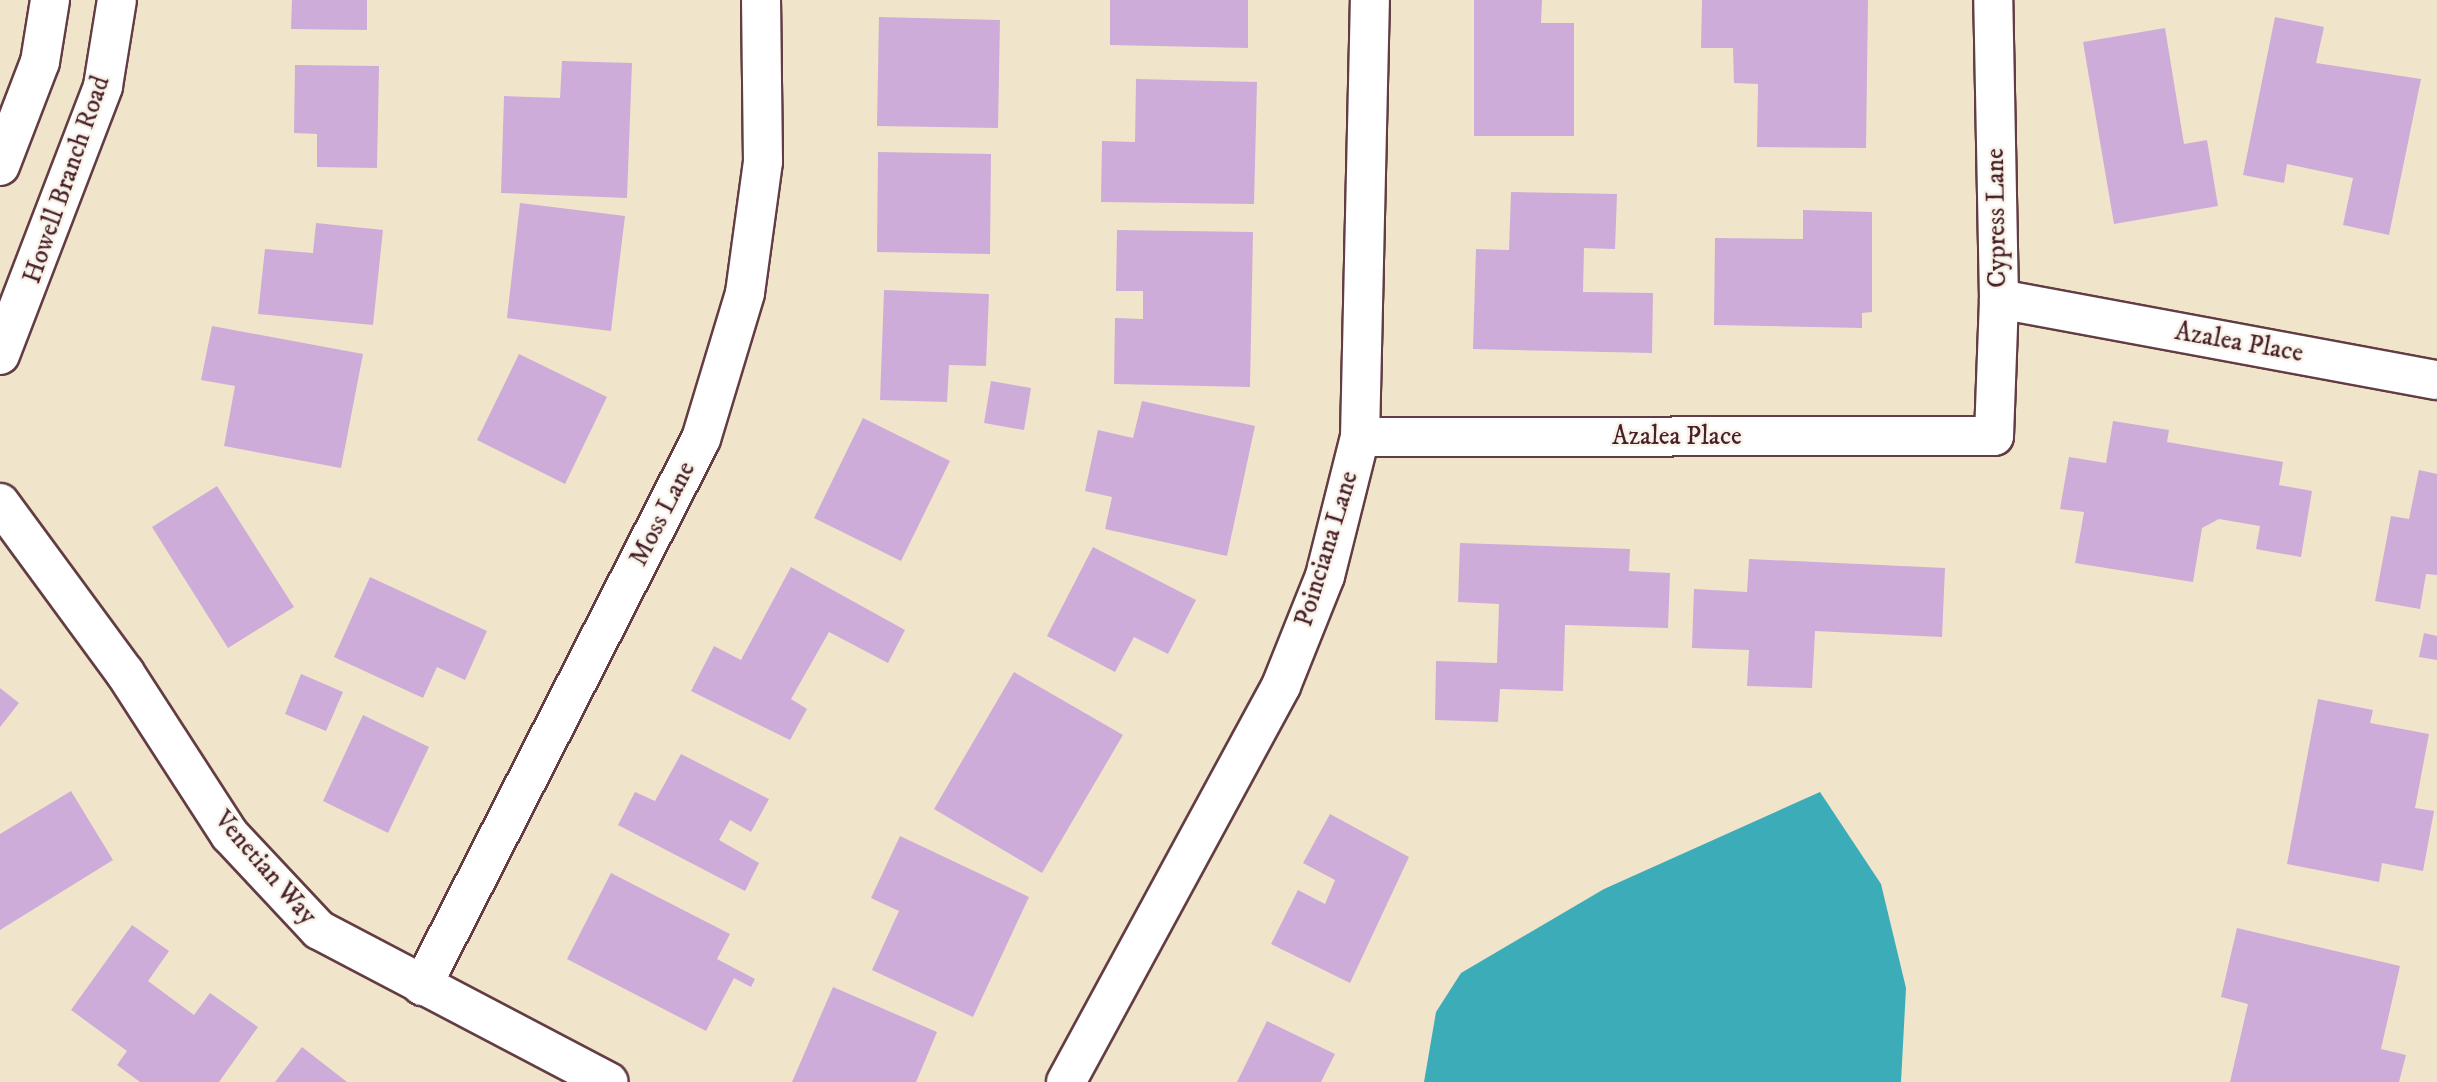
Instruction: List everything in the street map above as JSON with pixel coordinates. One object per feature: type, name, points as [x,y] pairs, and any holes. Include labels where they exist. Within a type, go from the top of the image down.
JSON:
[{"type":"street","points":[[0,166],[40,62],[50,0]]},
{"type":"street","name":"Howell Branch Road","points":[[0,355],[103,86],[117,0]]},
{"type":"street","name":"Moss Lane","points":[[422,986],[701,439],[745,293],[760,188],[761,0]]},
{"type":"street","name":"Poinciana Lane","points":[[1066,1082],[1281,686],[1325,576],[1360,437],[1370,0]]},
{"type":"street","name":"Cypress Lane","points":[[1993,0],[1999,299],[1994,436]]},
{"type":"street","name":"Azalea Place","points":[[1999,299],[2437,380]]},
{"type":"street","name":"Azalea Place","points":[[1360,437],[1994,436]]},
{"type":"street","name":"Venetian Way","points":[[0,503],[125,673],[230,835],[318,930],[608,1082]]},
{"type":"water","points":[[1820,792],[1881,884],[1906,988],[1901,1082],[1424,1082],[1436,1012],[1461,973],[1604,889]]},
{"type":"building","points":[[292,0],[367,0],[367,30],[291,29]]},
{"type":"building","points":[[1110,0],[1248,0],[1248,48],[1110,45]]},
{"type":"building","points":[[1474,0],[1542,0],[1541,23],[1574,23],[1574,136],[1474,136]]},
{"type":"building","points":[[1702,0],[1868,0],[1866,148],[1757,147],[1758,84],[1734,83],[1733,48],[1701,48]]},
{"type":"building","points":[[879,17],[1000,20],[998,128],[877,126]]},
{"type":"building","points":[[2275,17],[2324,27],[2316,63],[2421,79],[2389,235],[2343,225],[2353,178],[2287,164],[2284,183],[2243,175]]},
{"type":"building","points":[[2165,28],[2184,144],[2207,140],[2218,206],[2114,224],[2083,42]]},
{"type":"building","points":[[562,61],[632,63],[627,198],[501,193],[504,96],[560,98]]},
{"type":"building","points":[[295,65],[379,66],[377,168],[317,167],[317,134],[294,133]]},
{"type":"building","points":[[1136,79],[1257,82],[1254,204],[1101,202],[1102,141],[1135,142]]},
{"type":"building","points":[[878,152],[991,154],[990,254],[877,252]]},
{"type":"building","points":[[1511,192],[1617,194],[1615,249],[1584,248],[1583,292],[1653,293],[1652,353],[1473,349],[1476,249],[1509,250]]},
{"type":"building","points":[[520,203],[625,216],[611,331],[507,318]]},
{"type":"building","points":[[1803,210],[1872,212],[1872,312],[1862,313],[1862,328],[1714,325],[1715,238],[1803,239]]},
{"type":"building","points":[[316,223],[383,230],[373,325],[258,314],[265,249],[313,253]]},
{"type":"building","points":[[1117,230],[1253,232],[1250,387],[1114,384],[1115,318],[1143,319],[1143,291],[1116,291]]},
{"type":"building","points":[[884,290],[989,294],[986,366],[949,365],[947,402],[880,400]]},
{"type":"building","points":[[212,326],[363,354],[341,468],[224,446],[235,386],[201,380]]},
{"type":"building","points":[[519,354],[607,397],[565,484],[477,440]]},
{"type":"building","points":[[991,381],[1031,388],[1024,430],[984,423]]},
{"type":"building","points":[[1142,401],[1255,426],[1227,556],[1105,529],[1112,497],[1085,491],[1098,430],[1133,438]]},
{"type":"building","points":[[863,418],[950,461],[901,561],[814,518]]},
{"type":"building","points":[[2113,421],[2169,430],[2167,442],[2283,462],[2279,485],[2312,491],[2301,557],[2256,549],[2260,526],[2219,519],[2202,528],[2193,582],[2075,563],[2084,512],[2060,509],[2069,457],[2106,463]]},
{"type":"building","points":[[2419,470],[2437,474],[2437,575],[2426,574],[2420,609],[2375,601],[2391,516],[2409,519]]},
{"type":"building","points":[[217,486],[294,607],[228,648],[152,527]]},
{"type":"building","points":[[1460,543],[1630,549],[1629,571],[1670,573],[1668,628],[1565,625],[1563,691],[1500,689],[1498,722],[1435,720],[1436,661],[1497,663],[1499,604],[1458,602]]},
{"type":"building","points":[[1093,547],[1196,600],[1168,654],[1134,637],[1115,672],[1047,636]]},
{"type":"building","points":[[1749,559],[1945,568],[1942,637],[1815,631],[1812,688],[1747,686],[1749,650],[1692,648],[1694,589],[1747,592]]},
{"type":"building","points":[[791,567],[905,630],[888,663],[829,632],[791,699],[807,709],[790,740],[691,691],[714,646],[741,660]]},
{"type":"building","points":[[370,577],[487,631],[465,680],[437,667],[423,698],[334,657]]},
{"type":"building","points":[[2424,633],[2437,636],[2437,660],[2419,657]]},
{"type":"building","points":[[1014,672],[1123,735],[1042,873],[934,809]]},
{"type":"building","points":[[301,674],[343,692],[326,731],[285,714]]},
{"type":"building","points":[[0,688],[19,703],[0,727]]},
{"type":"building","points":[[2318,699],[2373,710],[2370,723],[2429,734],[2415,808],[2434,811],[2423,871],[2382,863],[2379,882],[2287,864]]},
{"type":"building","points":[[363,715],[429,747],[388,833],[323,801]]},
{"type":"building","points":[[681,754],[769,799],[751,832],[730,820],[719,840],[759,863],[745,891],[618,825],[635,792],[655,801]]},
{"type":"building","points":[[71,791],[113,860],[0,930],[0,834]]},
{"type":"building","points":[[1330,814],[1409,857],[1350,983],[1271,944],[1298,890],[1325,904],[1335,880],[1303,863]]},
{"type":"building","points":[[900,836],[1029,897],[973,1017],[872,970],[899,911],[871,898]]},
{"type":"building","points":[[611,873],[730,934],[717,959],[755,979],[751,987],[734,978],[706,1031],[567,959]]},
{"type":"building","points":[[132,925],[169,951],[148,981],[194,1015],[210,993],[258,1027],[219,1082],[140,1082],[117,1065],[127,1051],[71,1010]]},
{"type":"building","points":[[2237,928],[2400,966],[2381,1049],[2406,1055],[2399,1082],[2230,1082],[2248,1004],[2221,997]]},
{"type":"building","points":[[833,987],[937,1032],[916,1082],[792,1082]]},
{"type":"building","points":[[1267,1021],[1335,1054],[1321,1082],[1237,1082]]},
{"type":"building","points":[[302,1047],[347,1082],[275,1082]]}]
